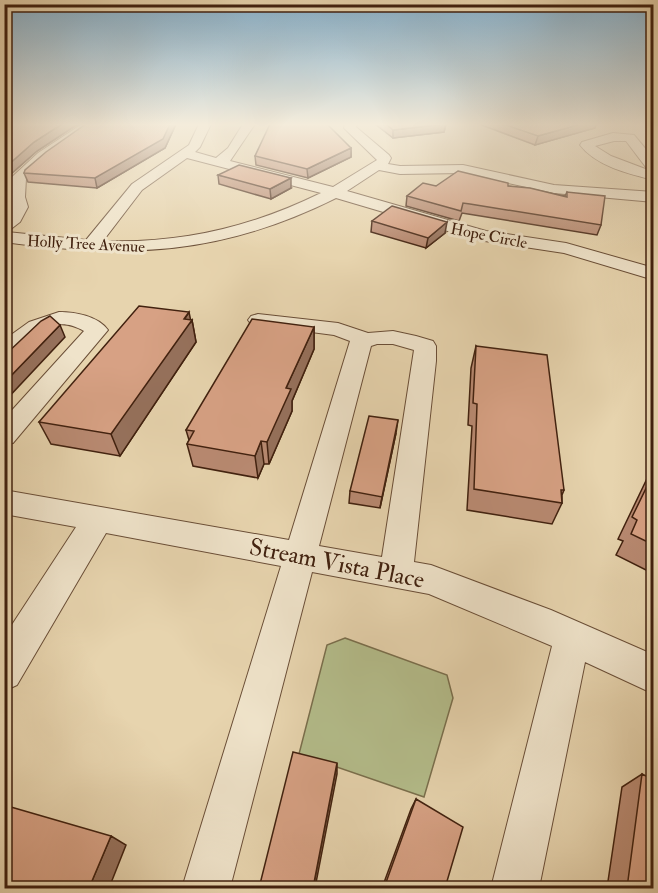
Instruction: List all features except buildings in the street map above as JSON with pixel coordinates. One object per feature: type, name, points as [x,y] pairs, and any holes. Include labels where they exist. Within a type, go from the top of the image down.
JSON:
[{"type":"street","points":[[4,228],[14,219],[20,207],[11,177],[29,166]]},
{"type":"street","points":[[90,246],[136,188],[169,166]]},
{"type":"street","name":"Hope Circle","points":[[233,166],[483,236],[592,254],[654,274]]},
{"type":"street","points":[[377,166],[400,170],[463,169],[554,189],[654,197]]},
{"type":"street","name":"Holly Tree Avenue","points":[[4,237],[90,246],[157,247],[238,234],[276,221],[377,166]]},
{"type":"street","points":[[624,166],[654,176]]},
{"type":"street","points":[[4,436],[97,330],[82,321],[56,318],[38,323],[8,346]]},
{"type":"street","points":[[258,320],[338,329],[367,340]]},
{"type":"street","points":[[206,888],[361,342],[375,336],[405,339],[425,346],[396,574]]},
{"type":"street","name":"Stream Vista Place","points":[[4,502],[431,580],[539,622],[654,675]]},
{"type":"street","points":[[9,656],[98,519]]},
{"type":"street","points":[[515,888],[572,637]]},
{"type":"green space","points":[[345,638],[447,675],[453,698],[424,797],[299,754],[327,645]]}]
